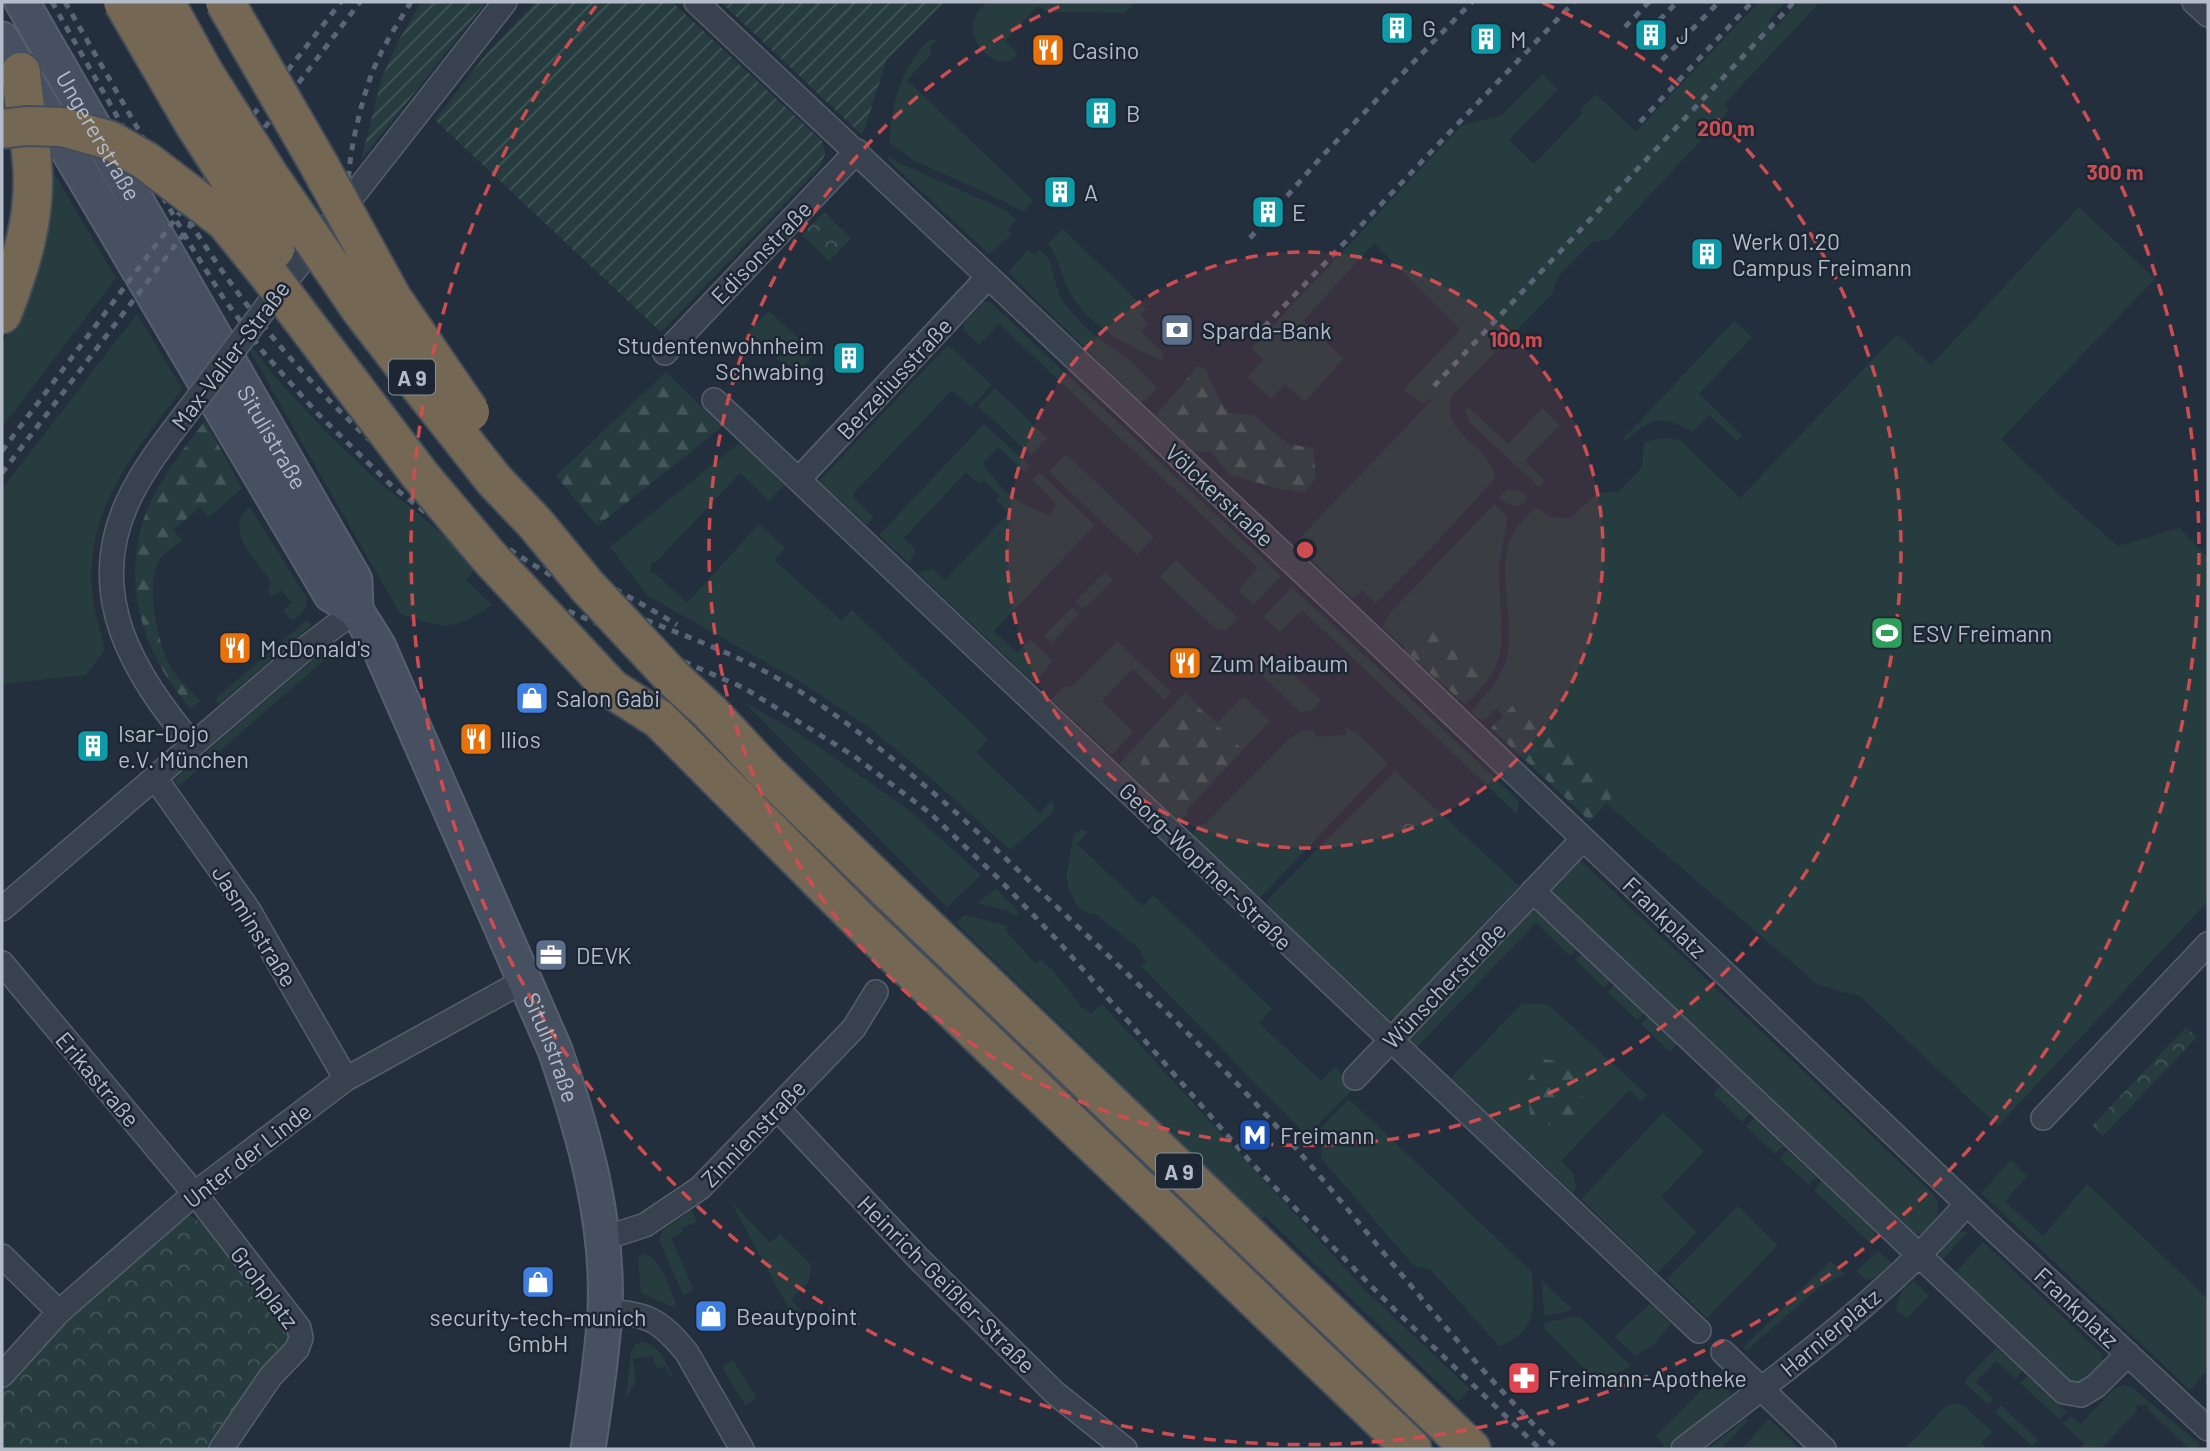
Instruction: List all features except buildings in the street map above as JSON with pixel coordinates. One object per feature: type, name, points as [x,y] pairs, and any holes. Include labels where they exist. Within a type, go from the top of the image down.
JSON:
[{"type":"highway","name":"A 9","points":[[123,2],[193,122],[278,255],[343,346],[429,457],[495,535],[659,719],[861,922],[1412,1449]]},
{"type":"highway","name":"A 9","points":[[165,2],[204,73],[270,177],[361,310],[454,432],[587,586],[767,773],[1471,1449]]},
{"type":"highway","points":[[225,2],[392,298],[434,361],[478,423],[544,507],[657,638],[713,716]]},
{"type":"highway","points":[[2,314],[26,241],[32,186],[33,164],[21,72]]},
{"type":"highway","points":[[2,129],[26,126],[62,127],[109,141],[146,161],[225,221],[260,263],[420,475],[490,558],[612,688],[659,719]]},
{"type":"main road","name":"Ungererstraße","points":[[22,2],[177,270]]},
{"type":"main road","name":"Ungererstraße","points":[[2,39],[155,297]]},
{"type":"main road","name":"Situlistraße","points":[[177,270],[355,580],[356,610]]},
{"type":"main road","name":"Situlistraße","points":[[155,297],[331,595],[356,610],[378,645],[555,1050],[579,1119],[593,1180],[602,1239],[605,1311],[588,1449]]},
{"type":"street","name":"Max-Valier-Straße","points":[[193,745],[155,698],[133,662],[116,611],[113,558],[116,537],[127,503],[152,459],[283,285],[505,2]]},
{"type":"street","points":[[696,2],[857,151]]},
{"type":"street","points":[[2194,2],[2208,15]]},
{"type":"street","name":"Völckerstraße","points":[[857,151],[1583,839]]},
{"type":"street","name":"Edisonstraße","points":[[665,353],[857,151]]},
{"type":"street","name":"Berzeliusstraße","points":[[799,479],[988,278]]},
{"type":"street","name":"Georg-Wopfner-Straße","points":[[714,400],[1699,1331]]},
{"type":"street","points":[[2,909],[307,648],[356,610]]},
{"type":"street","name":"Jasminstraße","points":[[155,778],[248,909],[346,1079]]},
{"type":"street","points":[[1533,891],[1583,839]]},
{"type":"street","name":"Frankplatz","points":[[1533,891],[2064,1392],[2081,1395],[2096,1386],[2127,1354],[1583,839]]},
{"type":"street","name":"Wünscherstraße","points":[[1354,1078],[1533,891]]},
{"type":"street","points":[[2043,1118],[2208,944]]},
{"type":"street","name":"Erikastraße","points":[[2,963],[194,1194]]},
{"type":"street","name":"Unter der Linde","points":[[2,1375],[60,1312],[194,1194],[346,1079],[525,980]]},
{"type":"street","name":"Zinnienstraße","points":[[602,1239],[645,1225],[701,1188],[854,1028],[876,992]]},
{"type":"street","name":"Heinrich-Geißler-Straße","points":[[778,1109],[918,1258],[1055,1393],[1125,1449]]},
{"type":"street","name":"Grohplatz","points":[[194,1194],[299,1328],[301,1338],[296,1349],[271,1376],[221,1449]]},
{"type":"street","name":"Harnierplatz","points":[[1683,1449],[1870,1300],[1918,1256],[1967,1204]]},
{"type":"street","points":[[2,1256],[60,1312]]},
{"type":"street","points":[[605,1311],[634,1313],[650,1318],[676,1339],[687,1353],[742,1449]]},
{"type":"street","points":[[1723,1352],[1824,1449]]},
{"type":"street","points":[[2127,1354],[2208,1429]]},
{"type":"green space","points":[[421,2],[486,2],[361,160],[382,77]]},
{"type":"green space","points":[[535,2],[672,2],[822,141],[825,154],[820,167],[661,332],[435,120],[486,54]]},
{"type":"green space","points":[[721,2],[944,2],[887,59],[861,134]]},
{"type":"green space","points":[[987,2],[1135,2],[1125,13],[1047,12],[1038,6],[1005,41],[1018,54],[1010,61],[1002,62],[984,51],[973,32],[974,19]]},
{"type":"green space","points":[[1759,2],[1785,2],[1768,21],[1775,28],[1799,2],[1820,2],[1724,104],[1729,110],[1609,239],[1592,242],[1558,277],[1552,294],[1452,396],[1450,410],[1453,421],[1459,431],[1484,455],[1495,478],[1438,541],[1376,603],[1362,591],[1352,598],[1294,544],[1435,397],[1422,403],[1403,390],[1460,329],[1374,243],[1303,321],[1344,358],[1305,402],[1285,384],[1271,399],[1248,378],[1263,359],[1251,349],[1461,126],[1502,115],[1543,74],[1558,89],[1509,140],[1534,164],[1583,113],[1580,110],[1596,94],[1636,132]]},
{"type":"green space","points":[[930,39],[937,40],[929,48],[932,53],[907,80],[1034,201],[1023,212],[915,161],[889,143],[892,114],[899,87],[911,62]]},
{"type":"green space","points":[[42,153],[116,278],[2,427],[2,345],[14,322]]},
{"type":"green space","points":[[889,155],[899,163],[1005,210],[1016,220],[1008,230],[1012,234],[989,254],[888,160]]},
{"type":"green space","name":"ESV Freimann","points":[[2079,207],[2155,279],[2001,439],[2118,546],[2179,528],[2208,557],[2208,901],[1998,1126],[1861,997],[1817,984],[1496,709],[1483,722],[1471,712],[1505,664],[1509,632],[1505,581],[1507,550],[1522,520],[1536,507],[1550,517],[1570,518],[1598,493],[1619,492],[1642,467],[1644,443],[1662,439],[1680,440],[1740,498],[1897,334],[1931,365]]},
{"type":"green space","points":[[824,212],[851,238],[829,261],[802,235]]},
{"type":"green space","points":[[1063,229],[1146,309],[1140,315],[1149,323],[1141,331],[1164,354],[1161,360],[1110,334],[1078,305],[1048,244]]},
{"type":"green space","points":[[1028,250],[1034,255],[1040,250],[1049,259],[1060,297],[1087,329],[1133,363],[1157,387],[1146,400],[1140,402],[1008,272]]},
{"type":"green space","points":[[983,302],[990,302],[1281,576],[1254,605],[1238,590],[1258,568],[999,324],[979,345],[964,330],[963,325]]},
{"type":"green space","points":[[769,311],[815,354],[795,376],[748,332]]},
{"type":"green space","points":[[137,314],[182,389],[131,458],[105,507],[97,533],[92,561],[92,591],[105,649],[86,675],[2,684],[2,489]]},
{"type":"green space","points":[[231,318],[274,376],[329,435],[376,480],[478,566],[466,580],[492,605],[467,620],[448,625],[427,623],[400,614]]},
{"type":"green space","points":[[1734,321],[1752,337],[1699,394],[1742,435],[1737,441],[1709,415],[1693,432],[1673,423],[1657,421],[1643,427],[1626,440],[1624,438]]},
{"type":"green space","points":[[948,345],[992,385],[971,407],[952,390],[852,495],[874,517],[867,525],[819,481]]},
{"type":"green space","points":[[1198,366],[1205,368],[1218,397],[1229,413],[1253,415],[1288,444],[1313,448],[1316,478],[1305,492],[1281,489],[1230,475],[1211,452],[1193,451],[1156,415]]},
{"type":"green space","points":[[666,372],[722,427],[597,526],[556,476]]},
{"type":"green space","points":[[995,388],[1047,438],[1031,455],[978,406]]},
{"type":"green space","points":[[1468,407],[1508,444],[1542,408],[1560,425],[1525,461],[1545,481],[1539,487],[1470,423],[1466,412]]},
{"type":"green space","points":[[205,421],[242,488],[209,517],[200,507],[173,530],[182,541],[161,558],[153,581],[154,613],[166,658],[178,677],[200,701],[191,709],[175,689],[150,645],[137,597],[135,572],[137,547],[148,508],[170,469]]},
{"type":"green space","points":[[984,424],[1030,466],[1024,472],[998,447],[983,463],[1004,489],[1019,501],[1049,515],[1055,508],[1055,502],[1033,480],[1039,472],[1095,525],[994,631],[1017,653],[1030,639],[1053,661],[1034,683],[918,573],[932,568],[945,580],[1009,513],[996,500],[999,495],[984,480],[979,484],[966,472],[904,538],[916,550],[909,563],[879,535]]},
{"type":"green space","points":[[738,444],[746,448],[784,485],[769,501],[740,473],[656,562],[651,562],[651,573],[655,573],[687,603],[759,524],[785,548],[774,560],[842,621],[852,610],[988,739],[976,752],[1040,813],[1052,800],[1052,813],[1010,850],[932,779],[871,729],[801,682],[648,596],[610,547]]},
{"type":"green space","points":[[1066,454],[1154,537],[1137,555],[1049,472]]},
{"type":"green space","points":[[1508,489],[1520,491],[1528,498],[1517,506],[1510,505],[1499,497]]},
{"type":"green space","points":[[1494,504],[1506,515],[1507,521],[1499,566],[1502,640],[1492,675],[1466,705],[1383,627],[1389,614]]},
{"type":"green space","points":[[250,507],[306,597],[305,608],[292,621],[283,610],[291,603],[281,590],[272,596],[268,592],[271,584],[269,579],[249,553],[240,533],[242,515]]},
{"type":"green space","points":[[1176,560],[1238,618],[1226,630],[1216,629],[1160,577]]},
{"type":"green space","points":[[1105,572],[1113,580],[1083,610],[1075,602]]},
{"type":"green space","points":[[1292,587],[1519,801],[1517,814],[1302,610],[1280,632],[1263,617]]},
{"type":"green space","points":[[1072,607],[1079,614],[1051,643],[1044,636]]},
{"type":"green space","points":[[307,620],[311,625],[219,704],[215,699]]},
{"type":"green space","points":[[1439,624],[1451,644],[1482,676],[1460,700],[1404,650],[1414,629]]},
{"type":"green space","points":[[1117,641],[1171,692],[1165,700],[1133,669],[1102,701],[1133,732],[1112,755],[1051,700],[1063,687],[1071,687]]},
{"type":"green space","points":[[322,652],[327,658],[179,786],[174,780]]},
{"type":"green space","points":[[1272,654],[1321,700],[1312,711],[1300,712],[1256,670]]},
{"type":"green space","points":[[1185,692],[1217,723],[1243,696],[1270,721],[1187,809],[1187,814],[1180,822],[1119,764]]},
{"type":"green space","points":[[1187,697],[1243,750],[1179,818],[1136,777],[1156,733]]},
{"type":"green space","points":[[743,701],[798,733],[904,806],[981,875],[947,907]]},
{"type":"green space","points":[[1516,702],[1615,794],[1590,821],[1491,728]]},
{"type":"green space","points":[[1346,728],[1358,734],[1388,763],[1259,897],[1194,837],[1193,833],[1291,737],[1302,731],[1315,730],[1316,737],[1346,735]]},
{"type":"green space","points":[[1395,771],[1519,886],[1396,1017],[1389,1019],[1269,907],[1267,900]]},
{"type":"green space","points":[[1407,817],[1420,829],[1408,842],[1395,830]]},
{"type":"green space","points":[[1083,829],[1087,833],[1077,844],[1143,906],[1153,895],[1272,1009],[1259,1023],[1321,1081],[1335,1067],[1355,1087],[1307,1136],[1141,966],[1147,961],[1141,955],[1143,952],[1097,915],[1086,913],[1076,904],[1066,877],[1074,834]]},
{"type":"green space","points":[[1577,857],[1934,1195],[1938,1209],[1930,1228],[1925,1232],[1911,1234],[1896,1225],[1570,908],[1564,911],[1546,889]]},
{"type":"green space","points":[[996,889],[1019,912],[1016,916],[977,903]]},
{"type":"green space","points":[[1532,908],[1577,949],[1570,956],[1536,923],[1417,1047],[1408,1038]]},
{"type":"green space","points":[[965,915],[1008,926],[1005,930],[1035,963],[1041,960],[1053,970],[1083,1009],[1091,1014],[1102,1004],[1365,1290],[1470,1389],[1458,1402],[1265,1216],[1261,1220],[956,923]]},
{"type":"green space","points":[[1581,954],[1610,982],[1604,988],[1575,960]]},
{"type":"green space","points":[[1614,985],[1644,1013],[1637,1020],[1608,992]]},
{"type":"green space","points":[[1522,1003],[1549,1005],[1647,1095],[1641,1101],[1629,1090],[1561,1161],[1573,1173],[1577,1188],[1573,1193],[1451,1078]]},
{"type":"green space","points":[[1648,1017],[1677,1044],[1670,1052],[1641,1024]]},
{"type":"green space","points":[[2186,1027],[2197,1037],[2103,1136],[2092,1126]]},
{"type":"green space","points":[[1544,1059],[1568,1063],[1585,1102],[1571,1117],[1554,1126],[1531,1119],[1525,1083]]},
{"type":"green space","points":[[1721,1085],[1750,1114],[1742,1122],[1713,1094]]},
{"type":"green space","points":[[1349,1099],[1532,1272],[1533,1307],[1528,1325],[1522,1332],[1499,1346],[1431,1270],[1413,1265],[1321,1158],[1321,1128]]},
{"type":"green space","points":[[1663,1113],[1704,1151],[1661,1197],[1697,1232],[1658,1273],[1581,1199]]},
{"type":"green space","points":[[1754,1118],[1783,1146],[1775,1154],[1746,1126]]},
{"type":"green space","points":[[1787,1150],[1816,1177],[1809,1185],[1780,1159]]},
{"type":"green space","points":[[2011,1160],[2027,1176],[2005,1201],[2043,1236],[2087,1184],[2208,1299],[2208,1370],[2190,1390],[1981,1193]]},
{"type":"green space","points":[[1821,1181],[1873,1229],[1875,1238],[1870,1243],[1814,1190]]},
{"type":"green space","points":[[730,1200],[770,1243],[780,1233],[811,1265],[809,1282],[791,1299],[803,1313],[795,1320]]},
{"type":"green space","points":[[1738,1206],[1778,1245],[1707,1318],[1667,1279]]},
{"type":"green space","points":[[692,1210],[697,1222],[682,1228],[683,1232],[671,1238],[694,1290],[683,1295],[659,1240],[663,1230]]},
{"type":"green space","points":[[182,1216],[191,1216],[202,1224],[288,1331],[286,1343],[242,1398],[207,1449],[2,1449],[2,1392],[66,1323]]},
{"type":"green space","points":[[1960,1231],[1968,1232],[1941,1261],[1940,1251],[1944,1243]]},
{"type":"green space","points":[[1983,1242],[2102,1354],[2103,1366],[2086,1385],[2068,1385],[1953,1275]]},
{"type":"green space","points":[[1878,1251],[1892,1263],[1881,1274],[1865,1280],[1857,1271]]},
{"type":"green space","points":[[643,1254],[660,1267],[676,1303],[675,1308],[641,1293],[638,1258]]},
{"type":"green space","points":[[1830,1261],[1845,1274],[1821,1286],[1747,1350],[1743,1348]]},
{"type":"green space","points":[[1542,1281],[1573,1310],[1544,1316]]},
{"type":"green space","points":[[1914,1281],[1929,1296],[1907,1318],[1896,1310],[1901,1293]]},
{"type":"green space","points":[[1650,1304],[1671,1324],[1654,1344],[1636,1356],[1614,1337]]},
{"type":"green space","points":[[1579,1316],[1631,1366],[1606,1377],[1590,1375],[1542,1326],[1547,1322]]},
{"type":"green space","points":[[640,1342],[656,1349],[673,1376],[670,1376],[665,1366],[657,1369],[652,1356],[633,1359],[636,1382],[626,1397],[631,1352]]},
{"type":"green space","points":[[1996,1348],[2023,1370],[2016,1379],[1996,1361],[1976,1382],[1994,1399],[1989,1405],[1965,1384],[1966,1379]]},
{"type":"green space","points":[[733,1360],[757,1398],[745,1405],[722,1367]]},
{"type":"green space","points":[[1720,1371],[1728,1383],[1730,1397],[1666,1448],[1656,1436]]},
{"type":"green space","points":[[2027,1376],[2067,1412],[2059,1419],[2020,1383]]},
{"type":"green space","points":[[2123,1385],[2131,1387],[2200,1444],[2196,1449],[2190,1449],[2148,1410],[2148,1405],[2137,1405],[2137,1411],[2101,1449],[2079,1449],[2084,1443],[2063,1424],[2071,1416],[2081,1424],[2114,1389]]},
{"type":"green space","points":[[1955,1403],[1965,1407],[1992,1432],[1981,1443],[1988,1449],[1905,1449],[1946,1406]]},
{"type":"green space","points":[[2001,1405],[2038,1440],[2032,1446],[1995,1412]]},
{"type":"green space","points":[[1745,1419],[1748,1421],[1721,1449],[1708,1449]]},
{"type":"green space","points":[[1769,1419],[1800,1449],[1741,1449]]},
{"type":"railway","points":[[52,2],[224,299],[264,353],[318,414],[392,486],[501,572],[548,602],[744,688],[854,756],[930,813],[998,878],[1059,942],[1248,1159],[1395,1310],[1540,1449]]},
{"type":"railway","points":[[65,2],[202,241],[275,339],[358,429],[403,470],[451,508],[552,576],[623,611],[722,651],[772,675],[846,723],[937,796],[1112,959],[1225,1071],[1314,1169],[1485,1372],[1558,1449]]},
{"type":"railway","points":[[2,451],[253,115],[341,2]]},
{"type":"railway","points":[[2,473],[360,2]]},
{"type":"railway","points":[[411,2],[386,43],[371,76],[354,138],[348,179],[349,218],[354,255],[364,291],[379,326],[418,393],[504,503],[562,556],[677,625]]},
{"type":"railway","points":[[1250,238],[1324,154],[1472,2]]},
{"type":"railway","points":[[1264,327],[1574,2]]},
{"type":"railway","points":[[1625,27],[1649,2]]},
{"type":"railway","points":[[1640,40],[1677,2]]},
{"type":"railway","points":[[1662,60],[1719,2]]},
{"type":"railway","points":[[1640,122],[1752,2]]},
{"type":"railway","points":[[1434,386],[1794,2]]},
{"type":"place","name":"G","points":[[1397,28]]},
{"type":"place","name":"J","points":[[1651,35]]},
{"type":"place","name":"M","points":[[1486,39]]},
{"type":"place","name":"Casino","points":[[1048,50]]},
{"type":"place","name":"B","points":[[1101,113]]},
{"type":"place","name":"A","points":[[1060,192]]},
{"type":"place","name":"E","points":[[1268,212]]},
{"type":"place","name":"Werk 01.20 Campus Freimann","points":[[1707,254]]},
{"type":"place","name":"Sparda-Bank","points":[[1177,330]]},
{"type":"place","name":"Studentenwohnheim Schwabing","points":[[849,358]]},
{"type":"place","name":"ESV Freimann","points":[[1887,633]]},
{"type":"place","name":"McDonald's","points":[[235,648]]},
{"type":"place","name":"Zum Maibaum","points":[[1185,663]]},
{"type":"place","name":"Salon Gabi","points":[[532,698]]},
{"type":"place","name":"Ilios","points":[[476,739]]},
{"type":"place","name":"Isar-Dojo e.V. München","points":[[93,746]]},
{"type":"place","name":"DEVK","points":[[551,955]]},
{"type":"place","name":"Freimann","points":[[1255,1135]]},
{"type":"place","name":"security-tech-munich GmbH","points":[[538,1282]]},
{"type":"place","name":"Beautypoint","points":[[711,1316]]},
{"type":"place","name":"Freimann-Apotheke","points":[[1524,1378]]}]
